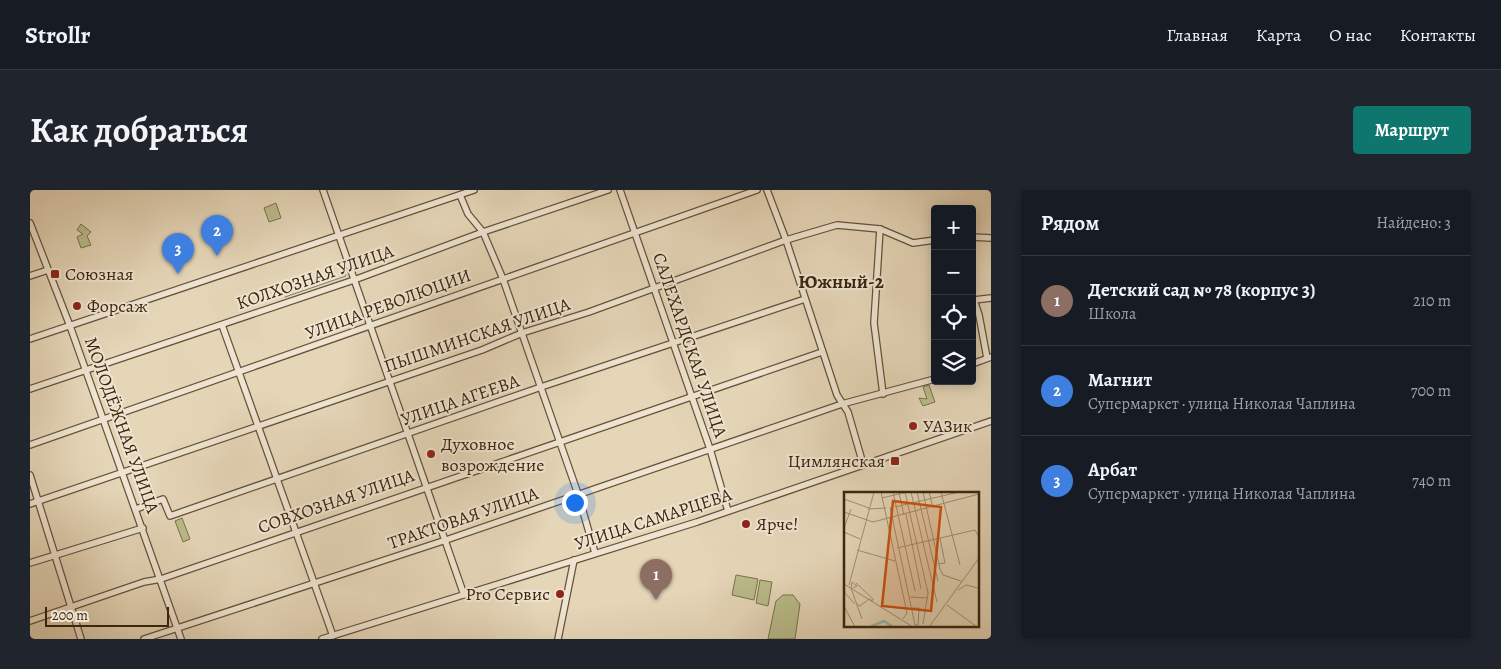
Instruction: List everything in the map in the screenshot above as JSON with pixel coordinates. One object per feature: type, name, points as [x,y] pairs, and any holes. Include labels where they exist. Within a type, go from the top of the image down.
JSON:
[{"type":"street","points":[[323,190],[464,595]]},
{"type":"street","points":[[30,339],[474,190]]},
{"type":"street","name":"КОЛХОЗНАЯ УЛИЦА","points":[[30,389],[354,280],[483,232],[608,190]]},
{"type":"street","name":"САЛЕХАРДСКАЯ УЛИЦА","points":[[620,190],[710,449],[728,511]]},
{"type":"street","name":"УЛИЦА РЕВОЛЮЦИИ","points":[[30,445],[757,190]]},
{"type":"street","points":[[767,190],[786,240],[822,352],[842,404],[848,412],[863,464]]},
{"type":"street","points":[[460,195],[468,214],[483,232],[503,279],[560,440],[596,553]]},
{"type":"street","name":"МОЛОДЁЖНАЯ УЛИЦА","points":[[30,223],[70,326],[182,639]]},
{"type":"street","name":"ПЫШМИНСКАЯ УЛИЦА","points":[[30,504],[482,350],[522,333],[786,240],[837,225],[880,229],[913,244],[931,241]]},
{"type":"street","points":[[880,229],[874,322],[883,394]]},
{"type":"street","points":[[976,237],[991,238]]},
{"type":"street","points":[[30,276],[48,270]]},
{"type":"street","points":[[976,362],[989,357],[974,300],[991,298]]},
{"type":"street","name":"УЛИЦА АГЕЕВА","points":[[136,509],[163,499],[170,516],[541,387],[806,299]]},
{"type":"street","points":[[222,325],[241,372],[332,636]]},
{"type":"street","name":"СОВХОЗНАЯ УЛИЦА","points":[[30,621],[822,352]]},
{"type":"street","name":"ТРАКТОВАЯ УЛИЦА","points":[[144,639],[313,582],[446,540],[842,404],[931,380]]},
{"type":"street","name":"УЛИЦА САМАРЦЕВА","points":[[322,639],[728,511],[991,421]]},
{"type":"street","points":[[30,475],[81,639]]},
{"type":"street","points":[[30,563],[143,528]]},
{"type":"street","points":[[558,639],[574,560]]},
{"type":"green space","points":[[276,203],[281,218],[269,222],[264,208]]},
{"type":"green space","points":[[81,224],[91,232],[87,236],[91,245],[81,248],[77,237],[83,234],[77,230]]},
{"type":"green space","points":[[929,385],[935,402],[923,406],[919,398],[927,399],[923,387]]},
{"type":"green space","points":[[182,518],[190,539],[183,542],[175,521]]},
{"type":"green space","points":[[736,575],[758,579],[754,600],[732,595]]},
{"type":"green space","points":[[760,580],[772,582],[768,606],[756,603]]},
{"type":"green space","points":[[783,595],[793,595],[800,604],[795,639],[768,639],[776,601]]},
{"type":"waterway","points":[[285,297],[346,276],[343,270]]},
{"type":"place","name":"Магнит","points":[[217,256]]},
{"type":"place","name":"Союзная","points":[[55,274]]},
{"type":"place","name":"Арбат","points":[[178,274]]},
{"type":"place","name":"Форсаж","points":[[77,306]]},
{"type":"place","name":"УАЗик","points":[[913,426]]},
{"type":"place","name":"Духовное возрождение","points":[[431,454]]},
{"type":"place","name":"Цимлянская","points":[[895,461]]},
{"type":"place","name":"Ярче!","points":[[746,524]]},
{"type":"place","name":"Pro Сервис","points":[[560,594]]},
{"type":"place","name":"Детский сад № 78 (корпус 3)","points":[[656,600]]},
{"type":"district","name":"Южный-2","points":[[841,282]]}]
